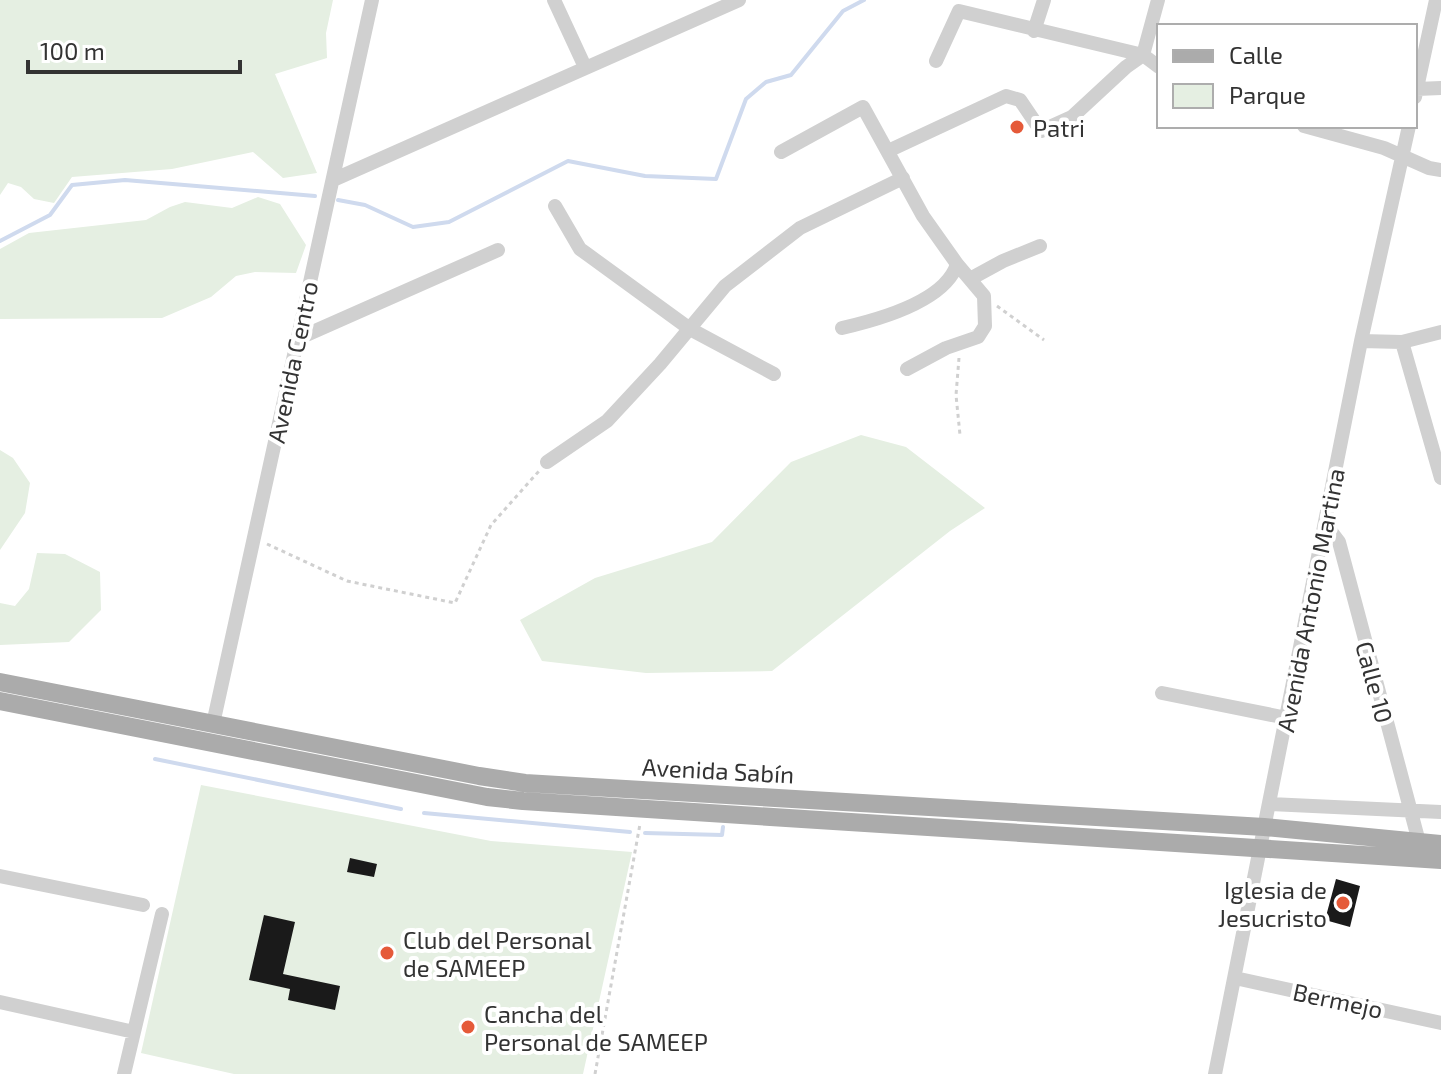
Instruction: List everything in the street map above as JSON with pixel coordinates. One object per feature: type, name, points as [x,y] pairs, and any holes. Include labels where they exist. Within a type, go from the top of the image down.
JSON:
[{"type":"main road","name":"Avenida Sabín","points":[[0,682],[525,783],[1264,827],[1441,844]]},
{"type":"main road","name":"Avenida Sabín","points":[[0,701],[487,797],[1441,860]]},
{"type":"street","name":"Avenida Centro","points":[[213,724],[372,0]]},
{"type":"street","points":[[554,0],[585,67]]},
{"type":"street","points":[[333,180],[739,0]]},
{"type":"street","points":[[1034,31],[1044,0]]},
{"type":"street","points":[[888,151],[1006,96],[1020,100],[1041,131],[1072,117],[1143,55],[1158,0]]},
{"type":"street","points":[[1417,88],[1436,0]]},
{"type":"street","points":[[936,61],[959,11],[1143,55],[1157,66]]},
{"type":"street","points":[[1417,93],[1441,88]]},
{"type":"street","points":[[781,152],[863,107],[923,216],[984,296],[985,326],[978,337],[907,369]]},
{"type":"street","points":[[1311,128],[1384,148],[1429,168],[1441,170]]},
{"type":"street","name":"Avenida Antonio Martina","points":[[1215,1074],[1361,341],[1409,128]]},
{"type":"street","points":[[547,462],[607,421],[725,286],[800,228],[903,178]]},
{"type":"street","points":[[555,206],[580,249],[690,329],[774,374]]},
{"type":"street","points":[[970,279],[1040,246]]},
{"type":"street","points":[[297,339],[498,250]]},
{"type":"street","points":[[842,328],[878,320],[912,307],[953,276],[957,264]]},
{"type":"street","points":[[1361,341],[1402,342],[1441,332]]},
{"type":"street","points":[[1402,342],[1441,478]]},
{"type":"street","name":"Calle 10","points":[[1326,525],[1339,542],[1419,842]]},
{"type":"street","points":[[1162,693],[1287,718]]},
{"type":"street","points":[[1270,804],[1441,812]]},
{"type":"street","points":[[0,876],[143,905]]},
{"type":"street","points":[[124,1074],[162,914]]},
{"type":"street","name":"Bermejo","points":[[1235,978],[1441,1023]]},
{"type":"street","points":[[0,1002],[134,1032]]},
{"type":"path","points":[[984,296],[1044,340]]},
{"type":"path","points":[[960,343],[956,395],[960,435]]},
{"type":"path","points":[[254,537],[347,581],[455,603],[491,525],[547,462]]},
{"type":"path","points":[[595,1074],[643,808]]},
{"type":"green space","points":[[0,0],[333,0],[326,33],[327,58],[275,74],[317,173],[283,178],[253,152],[172,169],[72,177],[54,203],[34,199],[21,187],[8,183],[0,195]]},
{"type":"green space","points":[[258,197],[280,204],[306,245],[296,273],[255,272],[236,276],[211,297],[162,318],[0,319],[0,249],[29,233],[146,220],[185,202],[232,208]]},
{"type":"green space","points":[[861,435],[906,447],[985,508],[950,531],[772,671],[646,673],[542,661],[520,620],[595,578],[712,542],[791,462]]},
{"type":"green space","points":[[0,450],[13,458],[30,483],[25,513],[0,550]]},
{"type":"green space","points":[[37,553],[65,554],[100,572],[101,610],[69,642],[0,645],[0,603],[15,606],[29,589]]},
{"type":"green space","name":"Club del Personal de SAMEEP","points":[[201,785],[491,841],[632,852],[583,1074],[234,1074],[141,1053]]},
{"type":"building","points":[[350,858],[377,864],[374,877],[347,872]]},
{"type":"building","name":"Iglesia de Jesucristo","points":[[1336,879],[1360,886],[1350,927],[1325,920]]},
{"type":"building","points":[[264,915],[295,922],[283,974],[340,986],[335,1010],[288,1000],[290,989],[249,980]]},
{"type":"waterway","points":[[338,200],[365,205],[413,227],[449,222],[568,161],[645,176],[716,179],[746,99],[766,82],[791,75],[843,11],[864,0]]},
{"type":"waterway","points":[[0,241],[50,215],[72,185],[125,180],[315,196]]},
{"type":"waterway","points":[[155,759],[401,809]]},
{"type":"waterway","points":[[424,813],[630,832]]},
{"type":"waterway","points":[[645,833],[722,835],[723,827]]},
{"type":"place","name":"Patri","points":[[1017,127]]},
{"type":"place","name":"Iglesia de Jesucristo","points":[[1343,903]]},
{"type":"place","name":"Club del Personal de SAMEEP","points":[[387,953]]},
{"type":"place","name":"Cancha del Personal de SAMEEP","points":[[468,1027]]}]
